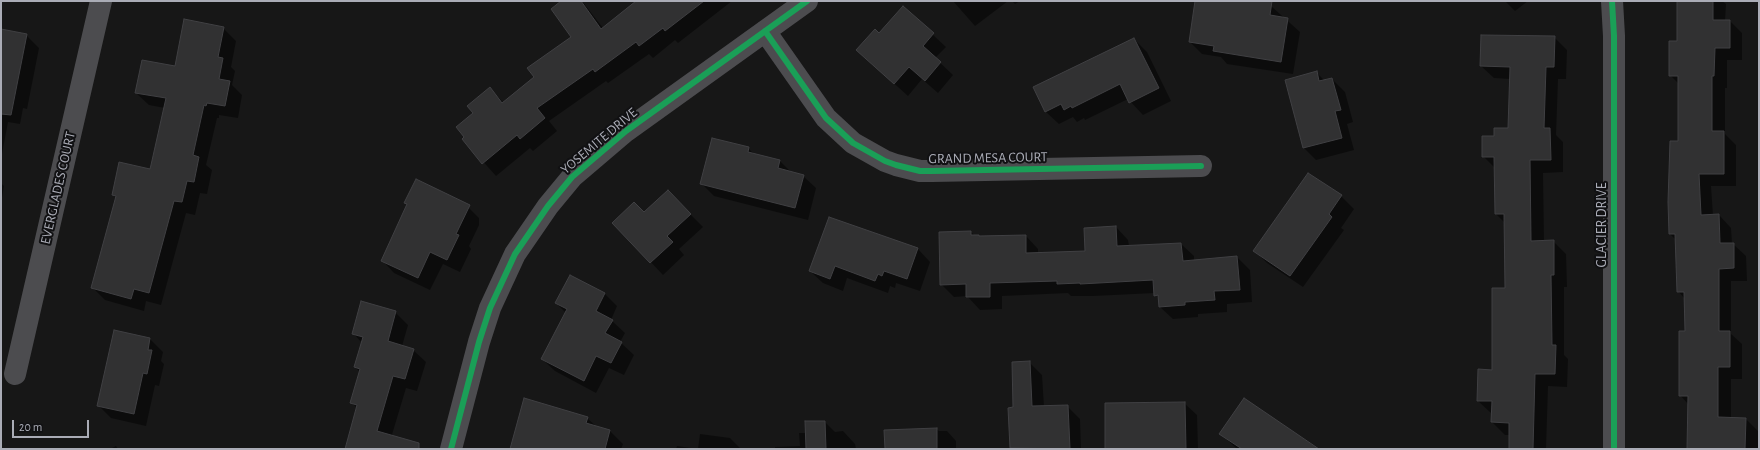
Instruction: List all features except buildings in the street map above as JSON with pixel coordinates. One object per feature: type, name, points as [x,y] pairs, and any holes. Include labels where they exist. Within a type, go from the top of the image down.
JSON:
[{"type":"street","name":"EVERGLADES COURT","points":[[15,374],[101,1]]},
{"type":"street","name":"YOSEMITE DRIVE","points":[[451,449],[479,342],[490,308],[515,254],[548,206],[572,177],[626,131],[807,1]]},
{"type":"street","name":"GLACIER DRIVE","points":[[1612,1],[1614,36],[1614,449]]},
{"type":"street","name":"GRAND MESA COURT","points":[[765,31],[823,113],[844,136],[853,143],[878,157],[896,165],[920,171],[1200,166]]},
{"type":"cycle path","points":[[451,449],[479,342],[490,308],[515,254],[548,206],[572,177],[626,131],[807,1]]},
{"type":"cycle path","points":[[1612,1],[1614,36],[1614,449]]},
{"type":"cycle path","points":[[765,31],[826,118],[853,143],[885,161],[896,165],[920,171],[1201,166]]}]
